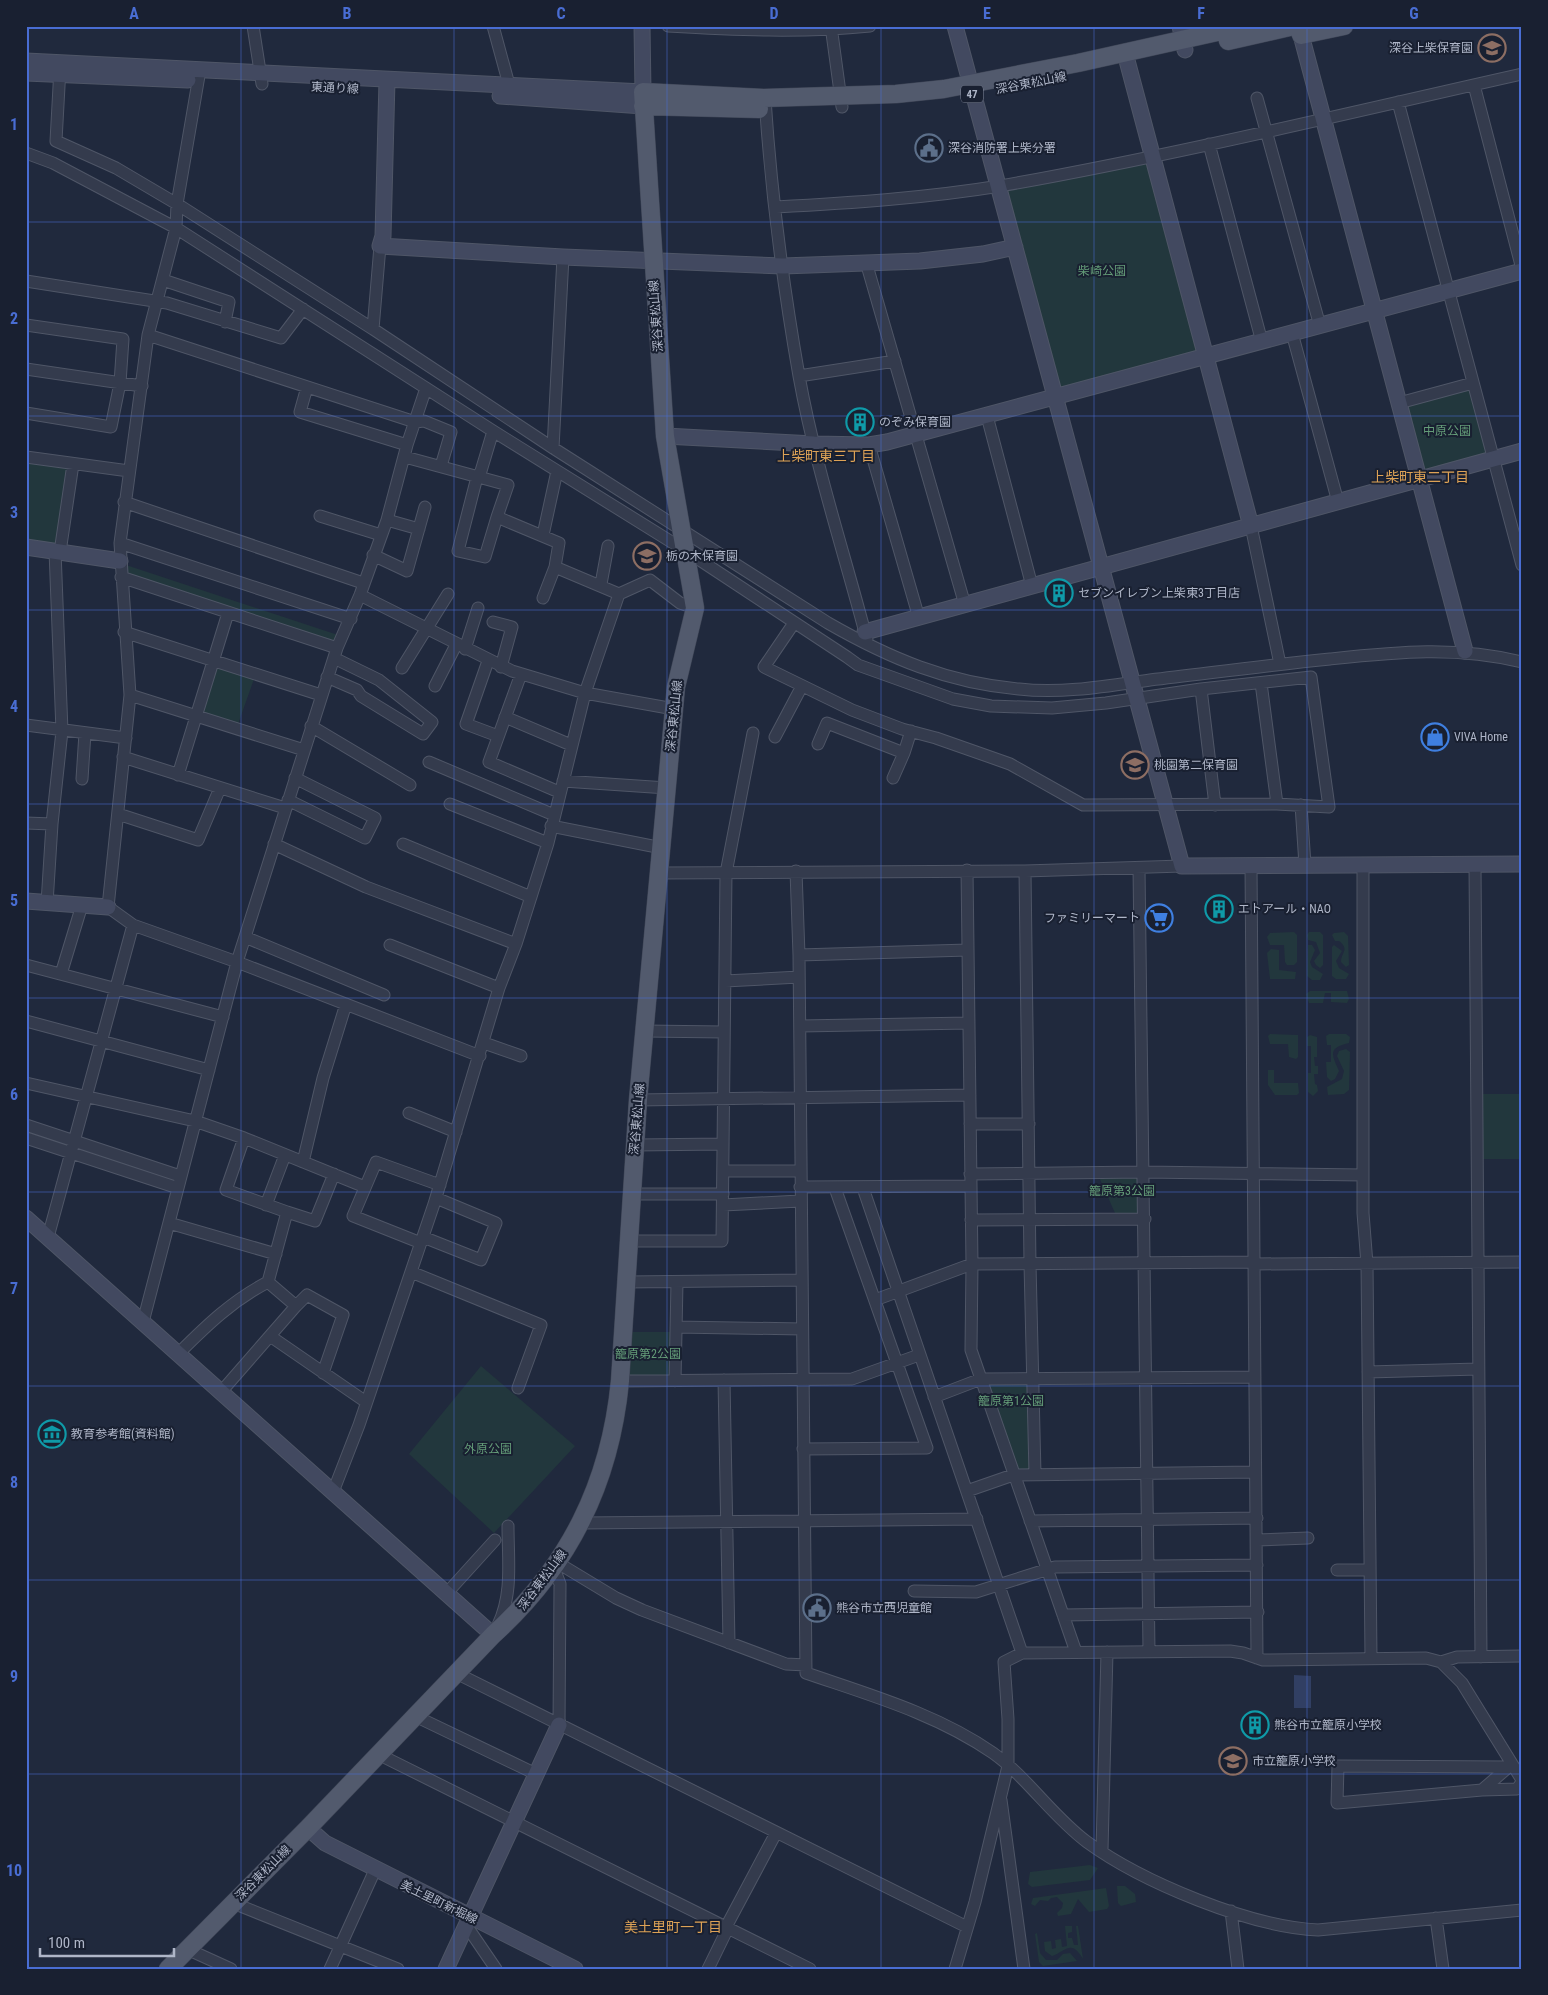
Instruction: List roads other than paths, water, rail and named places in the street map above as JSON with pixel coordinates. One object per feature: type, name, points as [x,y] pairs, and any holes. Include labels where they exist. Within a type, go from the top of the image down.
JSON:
[{"type":"main road","name":"深谷東松山線","points":[[168,1969],[308,1828],[493,1635],[522,1608],[556,1566],[582,1523],[608,1454],[620,1381],[638,1100],[676,687],[695,608],[665,436],[652,260],[643,99],[765,104],[842,102],[896,94],[971,89],[1126,58],[1182,39],[1244,26]]},
{"type":"main road","name":"深谷東松山線","points":[[1182,39],[1344,26]]},
{"type":"street","points":[[254,26],[261,79]]},
{"type":"street","points":[[493,26],[511,92]]},
{"type":"street","points":[[642,26],[643,99]]},
{"type":"street","points":[[668,26],[742,28],[870,26]]},
{"type":"street","points":[[955,26],[1182,866]]},
{"type":"street","points":[[831,28],[842,102]]},
{"type":"street","points":[[1298,29],[1400,403],[1465,651]]},
{"type":"street","points":[[1126,58],[1251,526],[1280,664]]},
{"type":"street","name":"東通り線","points":[[26,61],[60,69]]},
{"type":"street","points":[[60,69],[56,141],[116,168],[177,204],[373,329],[682,532],[828,623],[867,639],[918,668],[974,683],[1020,690],[1080,689],[1280,664],[1396,652],[1465,651],[1522,662]]},
{"type":"street","name":"東通り線","points":[[26,73],[60,69],[643,99]]},
{"type":"street","points":[[776,207],[871,202],[998,186],[1208,144],[1522,74]]},
{"type":"street","points":[[108,907],[130,696],[120,561],[124,502],[148,335],[176,228],[177,204],[199,75]]},
{"type":"street","points":[[373,329],[380,246],[383,236],[387,85]]},
{"type":"street","points":[[665,436],[869,445],[917,435],[1056,398],[1522,270],[1474,85]]},
{"type":"street","points":[[1258,98],[1320,326]]},
{"type":"street","points":[[1398,102],[1522,565]]},
{"type":"street","points":[[765,104],[783,266],[799,376],[814,444],[867,639]]},
{"type":"street","points":[[1208,144],[1262,342]]},
{"type":"street","points":[[26,153],[53,163],[176,228],[493,431],[686,551],[858,665],[953,699],[991,706],[1052,708],[1137,700],[1201,689],[1311,677],[1329,807],[1276,804],[1083,805],[1010,764],[852,710],[764,667],[794,623]]},
{"type":"street","points":[[380,246],[563,257],[783,266],[955,258],[1015,247]]},
{"type":"street","points":[[553,448],[563,257]]},
{"type":"street","points":[[866,262],[965,605]]},
{"type":"street","points":[[26,280],[158,302],[281,338],[303,309]]},
{"type":"street","points":[[163,280],[229,302],[225,322]]},
{"type":"street","points":[[26,325],[123,340],[120,383],[111,427],[26,413]]},
{"type":"street","points":[[1292,333],[1338,502]]},
{"type":"street","points":[[148,335],[415,422],[424,421],[450,432],[442,466]]},
{"type":"street","points":[[799,376],[895,361]]},
{"type":"street","points":[[26,369],[142,386]]},
{"type":"street","points":[[1400,403],[1473,384]]},
{"type":"street","points":[[307,387],[300,412],[407,445]]},
{"type":"street","points":[[143,1322],[237,962],[335,653],[351,619],[381,535],[426,388]]},
{"type":"street","points":[[987,416],[1032,586]]},
{"type":"street","points":[[405,457],[442,466],[477,477],[508,485],[485,557],[458,551],[477,477],[481,471],[493,431]]},
{"type":"street","points":[[869,445],[919,618]]},
{"type":"street","points":[[867,639],[919,618],[1522,451]]},
{"type":"street","points":[[26,457],[129,472]]},
{"type":"street","points":[[47,903],[52,824],[62,731],[57,552],[73,464]]},
{"type":"street","points":[[543,535],[557,471]]},
{"type":"street","points":[[124,502],[363,583]]},
{"type":"street","points":[[373,555],[406,571],[425,507]]},
{"type":"street","points":[[320,516],[381,535]]},
{"type":"street","points":[[497,517],[559,543],[555,567],[543,598]]},
{"type":"street","points":[[386,520],[419,528]]},
{"type":"street","points":[[120,543],[351,619]]},
{"type":"street","points":[[600,584],[608,546]]},
{"type":"street","points":[[26,547],[120,561]]},
{"type":"street","points":[[555,567],[600,584],[619,594]]},
{"type":"street","points":[[121,577],[228,613],[335,653],[379,680],[432,722],[423,734],[361,696],[357,690],[328,677]]},
{"type":"street","points":[[333,1492],[436,1198],[499,988],[516,944],[548,843],[552,820],[585,693],[619,594],[650,580],[680,603],[695,608]]},
{"type":"street","points":[[402,668],[448,594]]},
{"type":"street","points":[[360,595],[501,667],[585,693],[674,709]]},
{"type":"street","points":[[435,686],[460,647],[478,608]]},
{"type":"street","points":[[178,775],[228,613]]},
{"type":"street","points":[[493,622],[512,627],[501,667]]},
{"type":"street","points":[[124,632],[322,696]]},
{"type":"street","points":[[488,661],[466,724],[498,736]]},
{"type":"street","points":[[521,674],[489,762],[561,786],[667,788]]},
{"type":"street","points":[[1261,682],[1276,804]]},
{"type":"street","points":[[775,737],[802,686]]},
{"type":"street","points":[[1201,689],[1215,805]]},
{"type":"street","points":[[130,696],[304,750]]},
{"type":"street","points":[[505,718],[571,746]]},
{"type":"street","points":[[818,744],[827,724],[904,753]]},
{"type":"street","points":[[26,725],[126,738]]},
{"type":"street","points":[[312,726],[410,784]]},
{"type":"street","points":[[893,778],[911,731]]},
{"type":"street","points":[[82,779],[85,733]]},
{"type":"street","points":[[628,1241],[722,1241],[726,873],[753,733]]},
{"type":"street","points":[[123,757],[220,788],[286,804],[366,838],[375,818],[295,778]]},
{"type":"street","points":[[429,762],[552,820],[662,848]]},
{"type":"street","points":[[118,814],[198,840],[220,788]]},
{"type":"street","points":[[450,804],[548,843]]},
{"type":"street","points":[[1301,805],[1305,865]]},
{"type":"street","points":[[26,823],[52,824]]},
{"type":"street","points":[[274,844],[366,887],[516,944]]},
{"type":"street","points":[[403,844],[531,897]]},
{"type":"street","points":[[660,873],[1025,870],[1251,865],[1522,864]]},
{"type":"street","points":[[1251,865],[1257,1658]]},
{"type":"street","points":[[1363,865],[1364,1175],[1371,1657]]},
{"type":"street","points":[[1475,865],[1481,1656]]},
{"type":"street","points":[[1139,868],[1145,1220],[1149,1651]]},
{"type":"street","points":[[967,870],[972,1264],[970,1340],[1013,1475],[1076,1652]]},
{"type":"street","points":[[1025,870],[1030,1264],[1035,1474]]},
{"type":"street","points":[[796,871],[800,1026],[799,1099],[806,1673],[930,1717],[963,1734],[1008,1766],[1053,1812],[1087,1842],[1134,1870],[1231,1911],[1278,1926],[1318,1930],[1522,1910]]},
{"type":"street","points":[[26,901],[108,907],[133,926],[237,962],[480,1056]]},
{"type":"street","points":[[61,974],[82,905]]},
{"type":"street","points":[[48,1237],[133,926]]},
{"type":"street","points":[[245,937],[384,995]]},
{"type":"street","points":[[390,945],[499,988]]},
{"type":"street","points":[[799,955],[968,950]]},
{"type":"street","points":[[26,965],[223,1017]]},
{"type":"street","points":[[725,980],[799,977]]},
{"type":"street","points":[[303,1162],[323,1078],[350,1005],[362,986]]},
{"type":"street","points":[[26,1021],[209,1070]]},
{"type":"street","points":[[800,1026],[969,1023]]},
{"type":"street","points":[[645,1031],[724,1032]]},
{"type":"street","points":[[484,1043],[521,1056]]},
{"type":"street","points":[[26,1083],[195,1121],[244,1138],[365,1187]]},
{"type":"street","points":[[638,1100],[799,1099],[970,1094]]},
{"type":"street","points":[[409,1113],[456,1132]]},
{"type":"street","points":[[970,1124],[1029,1124]]},
{"type":"street","points":[[26,1125],[74,1141],[179,1182]]},
{"type":"street","points":[[26,1138],[71,1153],[179,1182]]},
{"type":"street","points":[[244,1138],[226,1190],[315,1221],[334,1174]]},
{"type":"street","points":[[635,1146],[723,1144]]},
{"type":"street","points":[[266,1205],[285,1155]]},
{"type":"street","points":[[436,1198],[496,1223],[481,1260],[353,1216],[376,1162],[440,1185]]},
{"type":"street","points":[[723,1171],[800,1171]]},
{"type":"street","points":[[970,1174],[1144,1172],[1364,1175]]},
{"type":"street","points":[[800,1187],[970,1186]]},
{"type":"street","points":[[803,1449],[927,1448],[835,1188]]},
{"type":"street","points":[[863,1188],[1022,1653]]},
{"type":"street","points":[[631,1194],[723,1200],[800,1201]]},
{"type":"street","points":[[179,1353],[219,1313],[244,1295],[268,1282],[287,1212]]},
{"type":"street","points":[[26,1218],[493,1635],[506,1608],[509,1591],[508,1526]]},
{"type":"street","points":[[971,1220],[1145,1220]]},
{"type":"street","points":[[169,1224],[276,1254]]},
{"type":"street","points":[[875,1300],[972,1264],[1522,1262]]},
{"type":"street","points":[[411,1272],[541,1325],[518,1388]]},
{"type":"street","points":[[626,1282],[801,1280]]},
{"type":"street","points":[[268,1282],[296,1306]]},
{"type":"street","points":[[675,1381],[677,1282]]},
{"type":"street","points":[[221,1392],[306,1295],[343,1315],[323,1373]]},
{"type":"street","points":[[676,1327],[802,1329]]},
{"type":"street","points":[[270,1336],[366,1402]]},
{"type":"street","points":[[620,1381],[852,1378],[919,1356]]},
{"type":"street","points":[[1368,1372],[1478,1369]]},
{"type":"street","points":[[934,1397],[981,1379],[1255,1376]]},
{"type":"street","points":[[724,1380],[728,1643]]},
{"type":"street","points":[[967,1491],[1013,1475],[1255,1472]]},
{"type":"street","points":[[1030,1521],[1257,1518]]},
{"type":"street","points":[[582,1523],[976,1519]]},
{"type":"street","points":[[1257,1540],[1308,1538]]},
{"type":"street","points":[[446,1594],[495,1540]]},
{"type":"street","points":[[914,1591],[976,1592],[1047,1568],[1257,1565]]},
{"type":"street","points":[[556,1566],[616,1598],[670,1622],[786,1664],[806,1665]]},
{"type":"street","points":[[446,1969],[513,1822],[560,1725],[560,1584],[556,1566]]},
{"type":"street","points":[[1337,1570],[1370,1570]]},
{"type":"street","points":[[1063,1614],[1258,1612]]},
{"type":"street","points":[[1024,1969],[1000,1815],[1000,1795],[1008,1766],[1008,1719],[1004,1662],[1022,1653],[1149,1651],[1230,1651],[1263,1660],[1371,1657],[1426,1658],[1441,1662],[1457,1657],[1522,1656]]},
{"type":"street","points":[[1102,1850],[1107,1652]]},
{"type":"street","points":[[1441,1662],[1469,1693],[1510,1765],[1522,1781],[1516,1790],[1482,1790],[1337,1803],[1338,1766],[1510,1765]]},
{"type":"street","points":[[456,1673],[968,1927]]},
{"type":"street","points":[[415,1716],[536,1774]]},
{"type":"street","points":[[378,1754],[810,1969]]},
{"type":"street","points":[[1482,1790],[1510,1765]]},
{"type":"street","points":[[955,1969],[1000,1815]]},
{"type":"street","name":"美土里町新堀線","points":[[308,1828],[325,1844],[468,1921],[575,1969]]},
{"type":"street","points":[[708,1969],[727,1927],[776,1832]]},
{"type":"street","points":[[330,1969],[375,1870]]},
{"type":"street","points":[[233,1904],[398,1969]]},
{"type":"street","points":[[1231,1911],[1238,1969]]},
{"type":"street","points":[[1436,1918],[1443,1969]]},
{"type":"street","points":[[468,1921],[496,1969]]},
{"type":"street","points":[[187,1949],[231,1969]]},
{"type":"water","points":[[1294,1675],[1311,1676],[1311,1708],[1294,1708]]},
{"type":"place","name":"深谷上柴保育園","points":[[1492,48]]},
{"type":"place","name":"深谷消防署上柴分署","points":[[929,148]]},
{"type":"place","name":"のぞみ保育園","points":[[860,422]]},
{"type":"place","name":"栃の木保育園","points":[[647,556]]},
{"type":"place","name":"セブンイレブン上柴東3丁目店","points":[[1059,593]]},
{"type":"place","name":"VIVA Home","points":[[1435,737]]},
{"type":"place","name":"桃園第二保育園","points":[[1135,765]]},
{"type":"place","name":"エトアール・NAO","points":[[1219,909]]},
{"type":"place","name":"ファミリーマート","points":[[1159,918]]},
{"type":"place","name":"教育参考館(資料館)","points":[[52,1434]]},
{"type":"place","name":"熊谷市立西児童館","points":[[817,1608]]},
{"type":"place","name":"熊谷市立籠原小学校","points":[[1255,1725]]},
{"type":"place","name":"市立籠原小学校","points":[[1233,1761]]},
{"type":"district","name":"上柴町東三丁目","points":[[826,456]]},
{"type":"district","name":"上柴町東二丁目","points":[[1420,477]]},
{"type":"district","name":"美土里町一丁目","points":[[673,1927]]},
{"type":"park label","name":"柴崎公園","points":[[1102,271]]},
{"type":"park label","name":"中原公園","points":[[1447,431]]},
{"type":"park label","name":"籠原第3公園","points":[[1122,1191]]},
{"type":"park label","name":"籠原第2公園","points":[[648,1354]]},
{"type":"park label","name":"籠原第1公園","points":[[1011,1401]]},
{"type":"park label","name":"外原公園","points":[[488,1449]]}]
